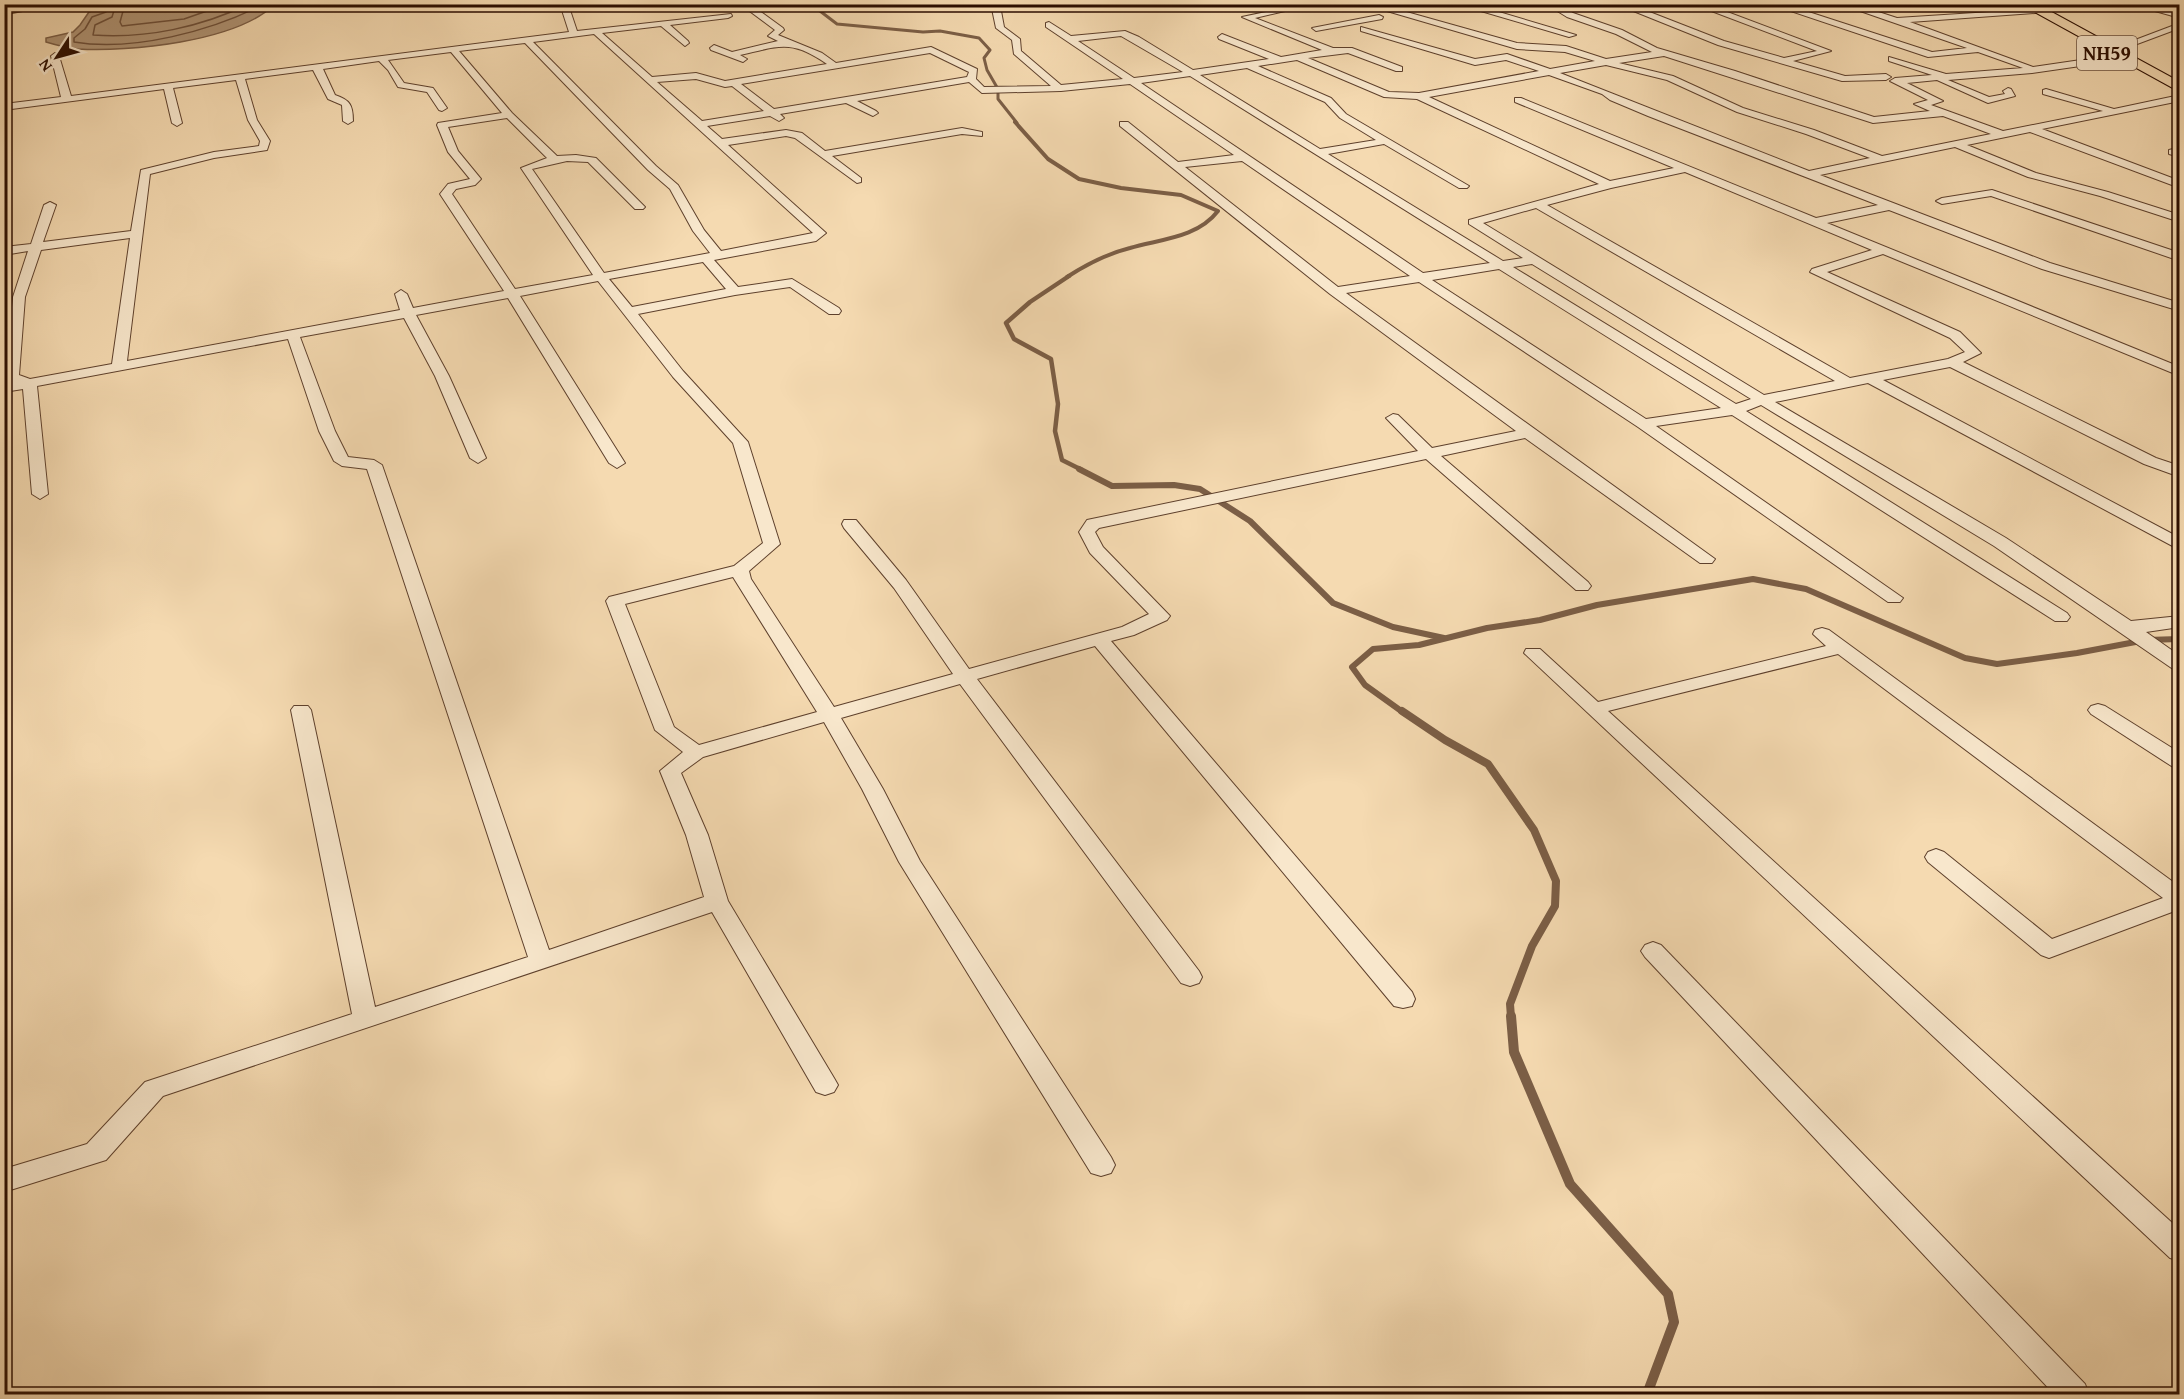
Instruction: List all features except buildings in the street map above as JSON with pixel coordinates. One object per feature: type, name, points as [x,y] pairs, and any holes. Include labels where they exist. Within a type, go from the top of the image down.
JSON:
[{"type":"highway","name":"NH59","points":[[2030,8],[2180,88]]},
{"type":"highway","name":"NH59","points":[[2113,54],[2180,96]]},
{"type":"street","points":[[4,11],[52,4]]},
{"type":"street","points":[[564,4],[573,33]]},
{"type":"street","points":[[744,4],[780,30],[772,36],[819,55],[835,66]]},
{"type":"street","points":[[1059,88],[1017,52],[1016,39],[1000,28],[995,7],[1123,4]]},
{"type":"street","points":[[1275,4],[1281,11],[1246,17],[1332,51]]},
{"type":"street","points":[[1367,4],[1517,46],[1566,49],[1670,78],[1740,110],[1810,132],[1881,159]]},
{"type":"street","points":[[1461,4],[1572,35]]},
{"type":"street","points":[[1550,4],[1664,53],[1873,120],[1944,113]]},
{"type":"street","points":[[1620,4],[1721,43],[1849,80],[1943,79],[2036,69],[2113,54],[2180,25]]},
{"type":"street","points":[[1697,4],[1827,51],[1732,73]]},
{"type":"street","points":[[1774,4],[1930,55],[1980,49]]},
{"type":"street","points":[[1844,4],[2036,69]]},
{"type":"street","points":[[2134,4],[2180,16]]},
{"type":"street","points":[[4,107],[318,68],[452,48],[728,16],[717,6]]},
{"type":"street","points":[[1896,21],[2030,8]]},
{"type":"street","points":[[1316,28],[1402,13]]},
{"type":"street","points":[[662,23],[685,43]]},
{"type":"street","points":[[1049,25],[1421,278],[1643,424],[1894,598]]},
{"type":"street","points":[[4,388],[602,278],[816,237],[820,233],[595,31]]},
{"type":"street","points":[[1442,36],[1465,31]]},
{"type":"street","points":[[1071,39],[1126,33],[1735,410],[2061,618]]},
{"type":"street","points":[[1362,33],[1377,33],[1475,62],[1507,57],[1605,92],[1613,98],[1651,114],[2046,266],[2180,307]]},
{"type":"street","points":[[1222,37],[1281,60]]},
{"type":"street","points":[[1408,43],[1431,38]]},
{"type":"street","points":[[526,39],[652,168],[674,187],[712,257],[735,291]]},
{"type":"street","points":[[733,54],[786,42]]},
{"type":"street","points":[[452,48],[509,115],[554,159]]},
{"type":"street","points":[[714,48],[733,54],[751,64]]},
{"type":"street","points":[[648,80],[696,76],[716,83],[734,83],[931,50],[974,71],[971,79]]},
{"type":"street","points":[[971,79],[982,90],[1059,88],[1132,81],[1349,50],[1399,69]]},
{"type":"street","points":[[1298,57],[1399,97],[1419,96],[1664,53]]},
{"type":"street","points":[[54,56],[59,74],[67,85],[66,99]]},
{"type":"street","points":[[382,59],[392,69],[401,84],[430,90],[442,108]]},
{"type":"street","points":[[1892,59],[1917,65],[1988,100],[2010,96],[2008,91]]},
{"type":"street","points":[[1249,65],[1328,100],[1343,116],[1463,186]]},
{"type":"street","points":[[318,68],[331,97],[345,101],[348,105],[348,120]]},
{"type":"street","points":[[1864,70],[1891,79],[1938,100],[1919,104],[2004,134]]},
{"type":"street","points":[[119,367],[145,172],[214,155],[263,148],[266,141],[260,136],[253,123],[240,77]]},
{"type":"street","points":[[698,125],[971,79]]},
{"type":"street","points":[[734,83],[774,112],[793,133],[857,180]]},
{"type":"street","points":[[168,87],[177,123]]},
{"type":"street","points":[[2046,92],[2114,111]]},
{"type":"street","points":[[1419,96],[1609,184]]},
{"type":"street","points":[[1808,174],[1954,143],[2034,130],[2180,96]]},
{"type":"street","points":[[848,100],[873,113]]},
{"type":"street","points":[[1518,100],[2180,372]]},
{"type":"street","points":[[509,115],[442,125],[453,152],[476,179],[471,183],[452,186],[446,194],[512,294],[617,463]]},
{"type":"street","points":[[1124,124],[1335,291],[1528,433],[1706,559]]},
{"type":"street","points":[[2034,130],[2180,185]]},
{"type":"street","points":[[823,154],[962,131],[978,134]]},
{"type":"street","points":[[718,143],[793,133]]},
{"type":"street","points":[[1318,152],[1387,141]]},
{"type":"street","points":[[1954,143],[2032,175],[2103,194],[2180,219]]},
{"type":"street","points":[[639,207],[592,160],[583,157],[554,159],[526,168],[602,278],[678,374],[740,442],[772,543],[740,570],[615,601],[665,730],[696,752]]},
{"type":"street","points":[[1176,165],[1245,158]]},
{"type":"street","points":[[1685,170],[1609,184],[1473,222],[1762,400],[2000,542],[2180,665]]},
{"type":"street","points":[[1942,201],[1992,193],[2180,257]]},
{"type":"street","points":[[28,384],[12,377],[19,297],[51,205]]},
{"type":"street","points":[[1538,205],[1847,382]]},
{"type":"street","points":[[1814,222],[1890,206]]},
{"type":"street","points":[[4,251],[136,234]]},
{"type":"street","points":[[1643,424],[1735,410],[1762,400],[1952,362],[1974,353],[1955,335],[1837,284],[1816,272],[1884,250]]},
{"type":"street","points":[[1335,291],[1534,260]]},
{"type":"street","points":[[629,312],[735,291],[792,283],[834,311]]},
{"type":"street","points":[[400,294],[442,376],[478,459]]},
{"type":"street","points":[[293,335],[327,431],[342,461],[374,465],[541,961]]},
{"type":"street","points":[[1952,362],[2150,461],[2180,472]]},
{"type":"street","points":[[1869,378],[2180,545]]},
{"type":"street","points":[[28,384],[40,494]]},
{"type":"street","points":[[1393,418],[1429,454],[1582,586]]},
{"type":"street","points":[[825,1085],[717,901],[697,835],[670,771],[696,752],[1128,632],[1161,616],[1096,549],[1087,532],[1093,524],[1528,433]]},
{"type":"street","points":[[850,525],[900,584],[964,677],[1190,977]]},
{"type":"street","points":[[740,570],[742,579],[886,809],[910,862],[1101,1165]]},
{"type":"street","points":[[2127,627],[2153,626],[2180,621]]},
{"type":"street","points":[[1822,634],[2180,899]]},
{"type":"street","points":[[1100,640],[1403,999]]},
{"type":"street","points":[[1594,709],[1841,648]]},
{"type":"street","points":[[1533,653],[2180,1249]]},
{"type":"street","points":[[302,710],[365,1019]]},
{"type":"street","points":[[2098,711],[2180,762]]},
{"type":"street","points":[[1936,857],[2049,949],[2180,899]]},
{"type":"street","points":[[4,1181],[96,1152],[154,1089],[717,901]]},
{"type":"street","points":[[1653,951],[2074,1395]]},
{"type":"water","points":[[110,5],[274,5],[256,18],[234,28],[180,42],[125,49],[74,49],[46,42],[46,38],[73,32],[89,12]]},
{"type":"waterway","points":[[820,4],[816,8],[837,24],[923,32],[940,31],[979,38],[990,50],[984,58],[987,70],[998,89],[998,99],[1017,123]]},
{"type":"waterway","points":[[1015,122],[1048,159],[1079,179],[1121,188],[1181,195],[1218,211],[1200,227],[1189,232],[1113,253],[1067,277]]},
{"type":"waterway","points":[[1069,276],[1030,302],[1006,323],[1014,339],[1051,359],[1058,404],[1055,431],[1062,460],[1082,470]]},
{"type":"waterway","points":[[1079,469],[1112,486],[1174,485],[1200,489],[1250,521],[1333,603],[1393,627],[1444,638]]},
{"type":"waterway","points":[[1404,713],[1365,685],[1352,667],[1373,649],[1419,645],[1487,628],[1540,620],[1597,605],[1753,579],[1806,589],[1965,658],[1997,664],[2077,653],[2146,640],[2180,639]]},
{"type":"waterway","points":[[1402,711],[1445,740],[1488,764],[1534,830],[1556,881],[1555,906],[1532,946],[1510,1004],[1511,1017]]},
{"type":"waterway","points":[[1511,1016],[1514,1052],[1570,1184],[1668,1294],[1674,1322],[1647,1394]]}]
